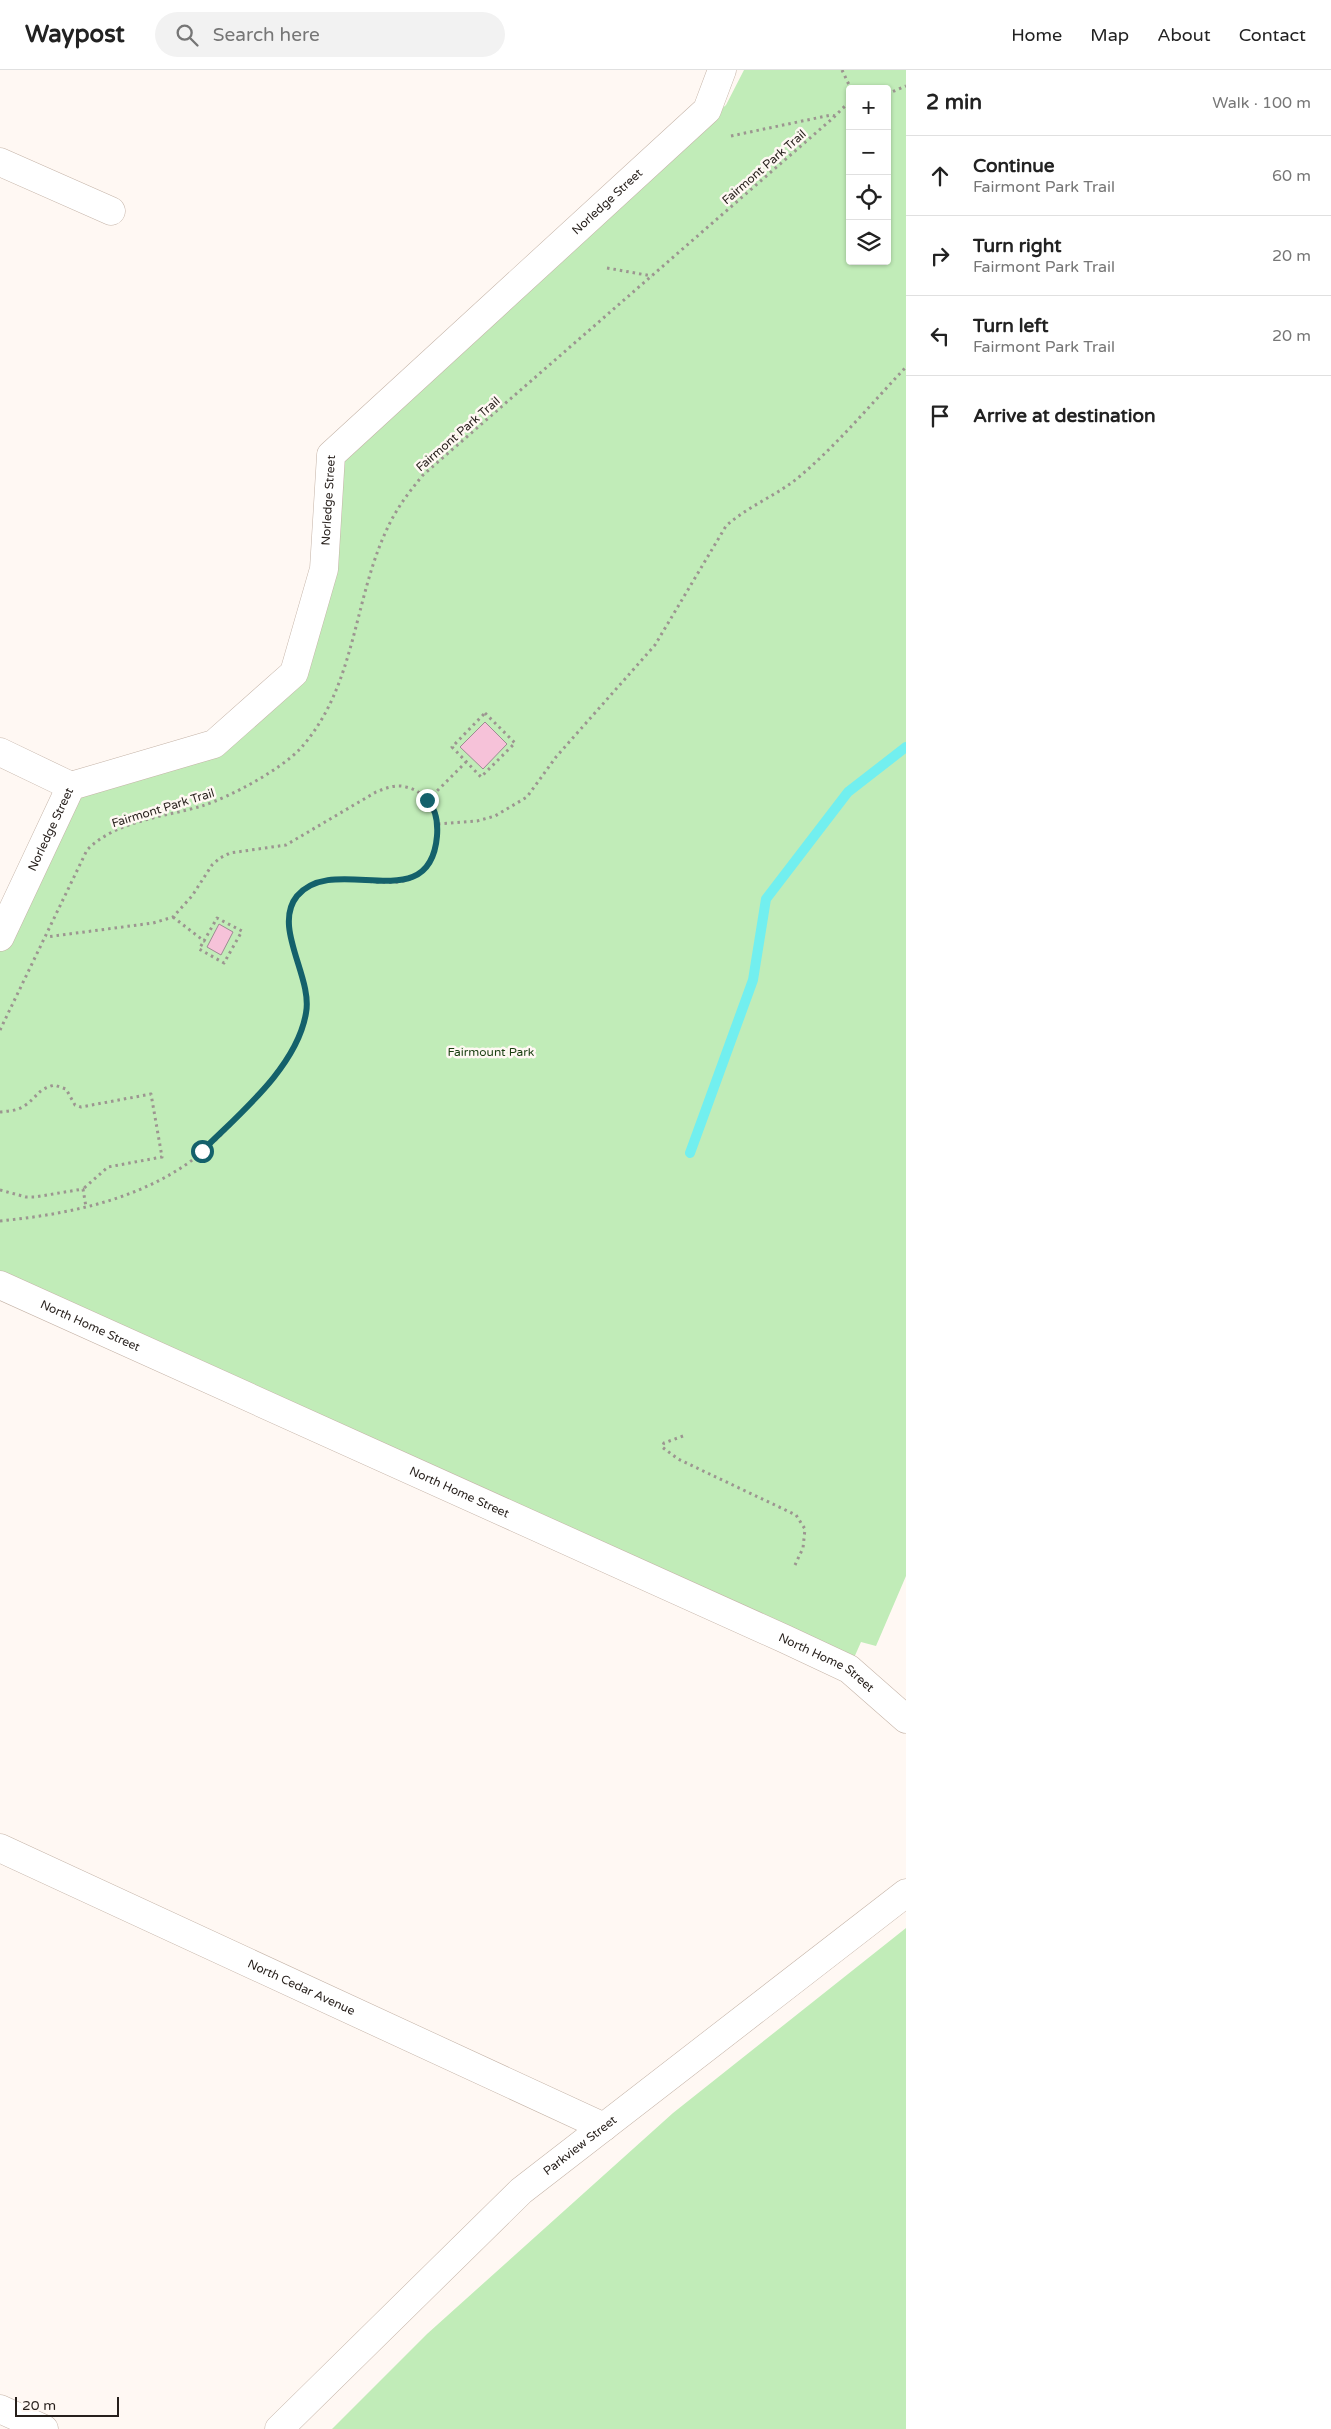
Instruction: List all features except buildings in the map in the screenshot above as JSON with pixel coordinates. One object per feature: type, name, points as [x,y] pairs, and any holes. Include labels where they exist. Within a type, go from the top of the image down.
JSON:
[{"type":"street","name":"Norledge Street","points":[[0,937],[71,786],[214,744],[294,673],[324,569],[331,455],[707,110],[722,70]]},
{"type":"street","points":[[0,162],[111,211]]},
{"type":"street","points":[[0,752],[71,786]]},
{"type":"street","name":"North Home Street","points":[[0,1285],[849,1669],[906,1719]]},
{"type":"street","name":"North Cedar Avenue","points":[[0,1848],[604,2127]]},
{"type":"street","name":"Parkview Street","points":[[280,2429],[521,2191],[906,1893]]},
{"type":"street","points":[[0,2409],[44,2429]]},
{"type":"path","points":[[842,70],[849,85]]},
{"type":"path","points":[[891,92],[906,86]]},
{"type":"path","name":"Fairmont Park Trail","points":[[0,1030],[87,850],[101,837],[122,828],[226,797],[286,762],[300,748],[330,705],[340,684],[371,569],[386,529],[412,488],[423,475],[846,105]]},
{"type":"path","points":[[731,136],[831,115],[835,116]]},
{"type":"path","points":[[607,268],[652,276]]},
{"type":"path","points":[[438,824],[477,821],[494,816],[528,797],[556,757],[655,645],[726,526],[740,514],[797,478],[817,460],[906,368]]},
{"type":"path","points":[[485,713],[515,743],[481,777],[466,762],[452,747],[485,713]]},
{"type":"path","points":[[427,800],[466,762]]},
{"type":"path","points":[[0,1221],[41,1217],[86,1207],[152,1185],[177,1170],[202,1151],[279,1071],[296,1040],[306,1012],[305,986],[289,928],[291,908],[296,897],[306,888],[325,881],[344,879],[396,882],[418,874],[429,863],[434,850],[438,824],[434,810],[427,800],[406,787],[392,786],[376,792],[286,845],[230,853],[212,865],[192,896],[173,918],[153,923],[45,937]]},
{"type":"path","points":[[173,918],[204,941]]},
{"type":"path","points":[[217,918],[242,931],[224,963],[199,949],[204,941],[217,918]]},
{"type":"path","points":[[0,1112],[14,1111],[25,1106],[39,1090],[54,1085],[66,1089],[75,1105],[81,1107],[151,1094],[162,1157],[108,1167],[83,1189],[36,1197],[26,1197],[0,1190]]},
{"type":"path","points":[[83,1189],[86,1207]]},
{"type":"path","points":[[683,1436],[664,1443],[662,1448],[678,1458],[796,1515],[805,1529],[803,1548],[795,1564]]},
{"type":"green space","name":"Fairmount Park","points":[[744,70],[906,70],[906,1576],[876,1646],[861,1642],[849,1669],[0,1285],[0,937],[71,786],[214,744],[294,673],[331,455],[726,105]]},
{"type":"green space","points":[[906,1928],[906,2429],[332,2429],[427,2334],[673,2113]]},
{"type":"waterway","points":[[690,1153],[753,980],[766,899],[848,792],[906,747]]},
{"type":"route","points":[[202,1151],[279,1071],[303,1027],[307,1001],[305,986],[289,928],[291,908],[296,897],[306,888],[325,881],[344,879],[396,882],[407,880],[418,874],[429,863],[437,838],[438,824],[434,810],[427,800]]}]
